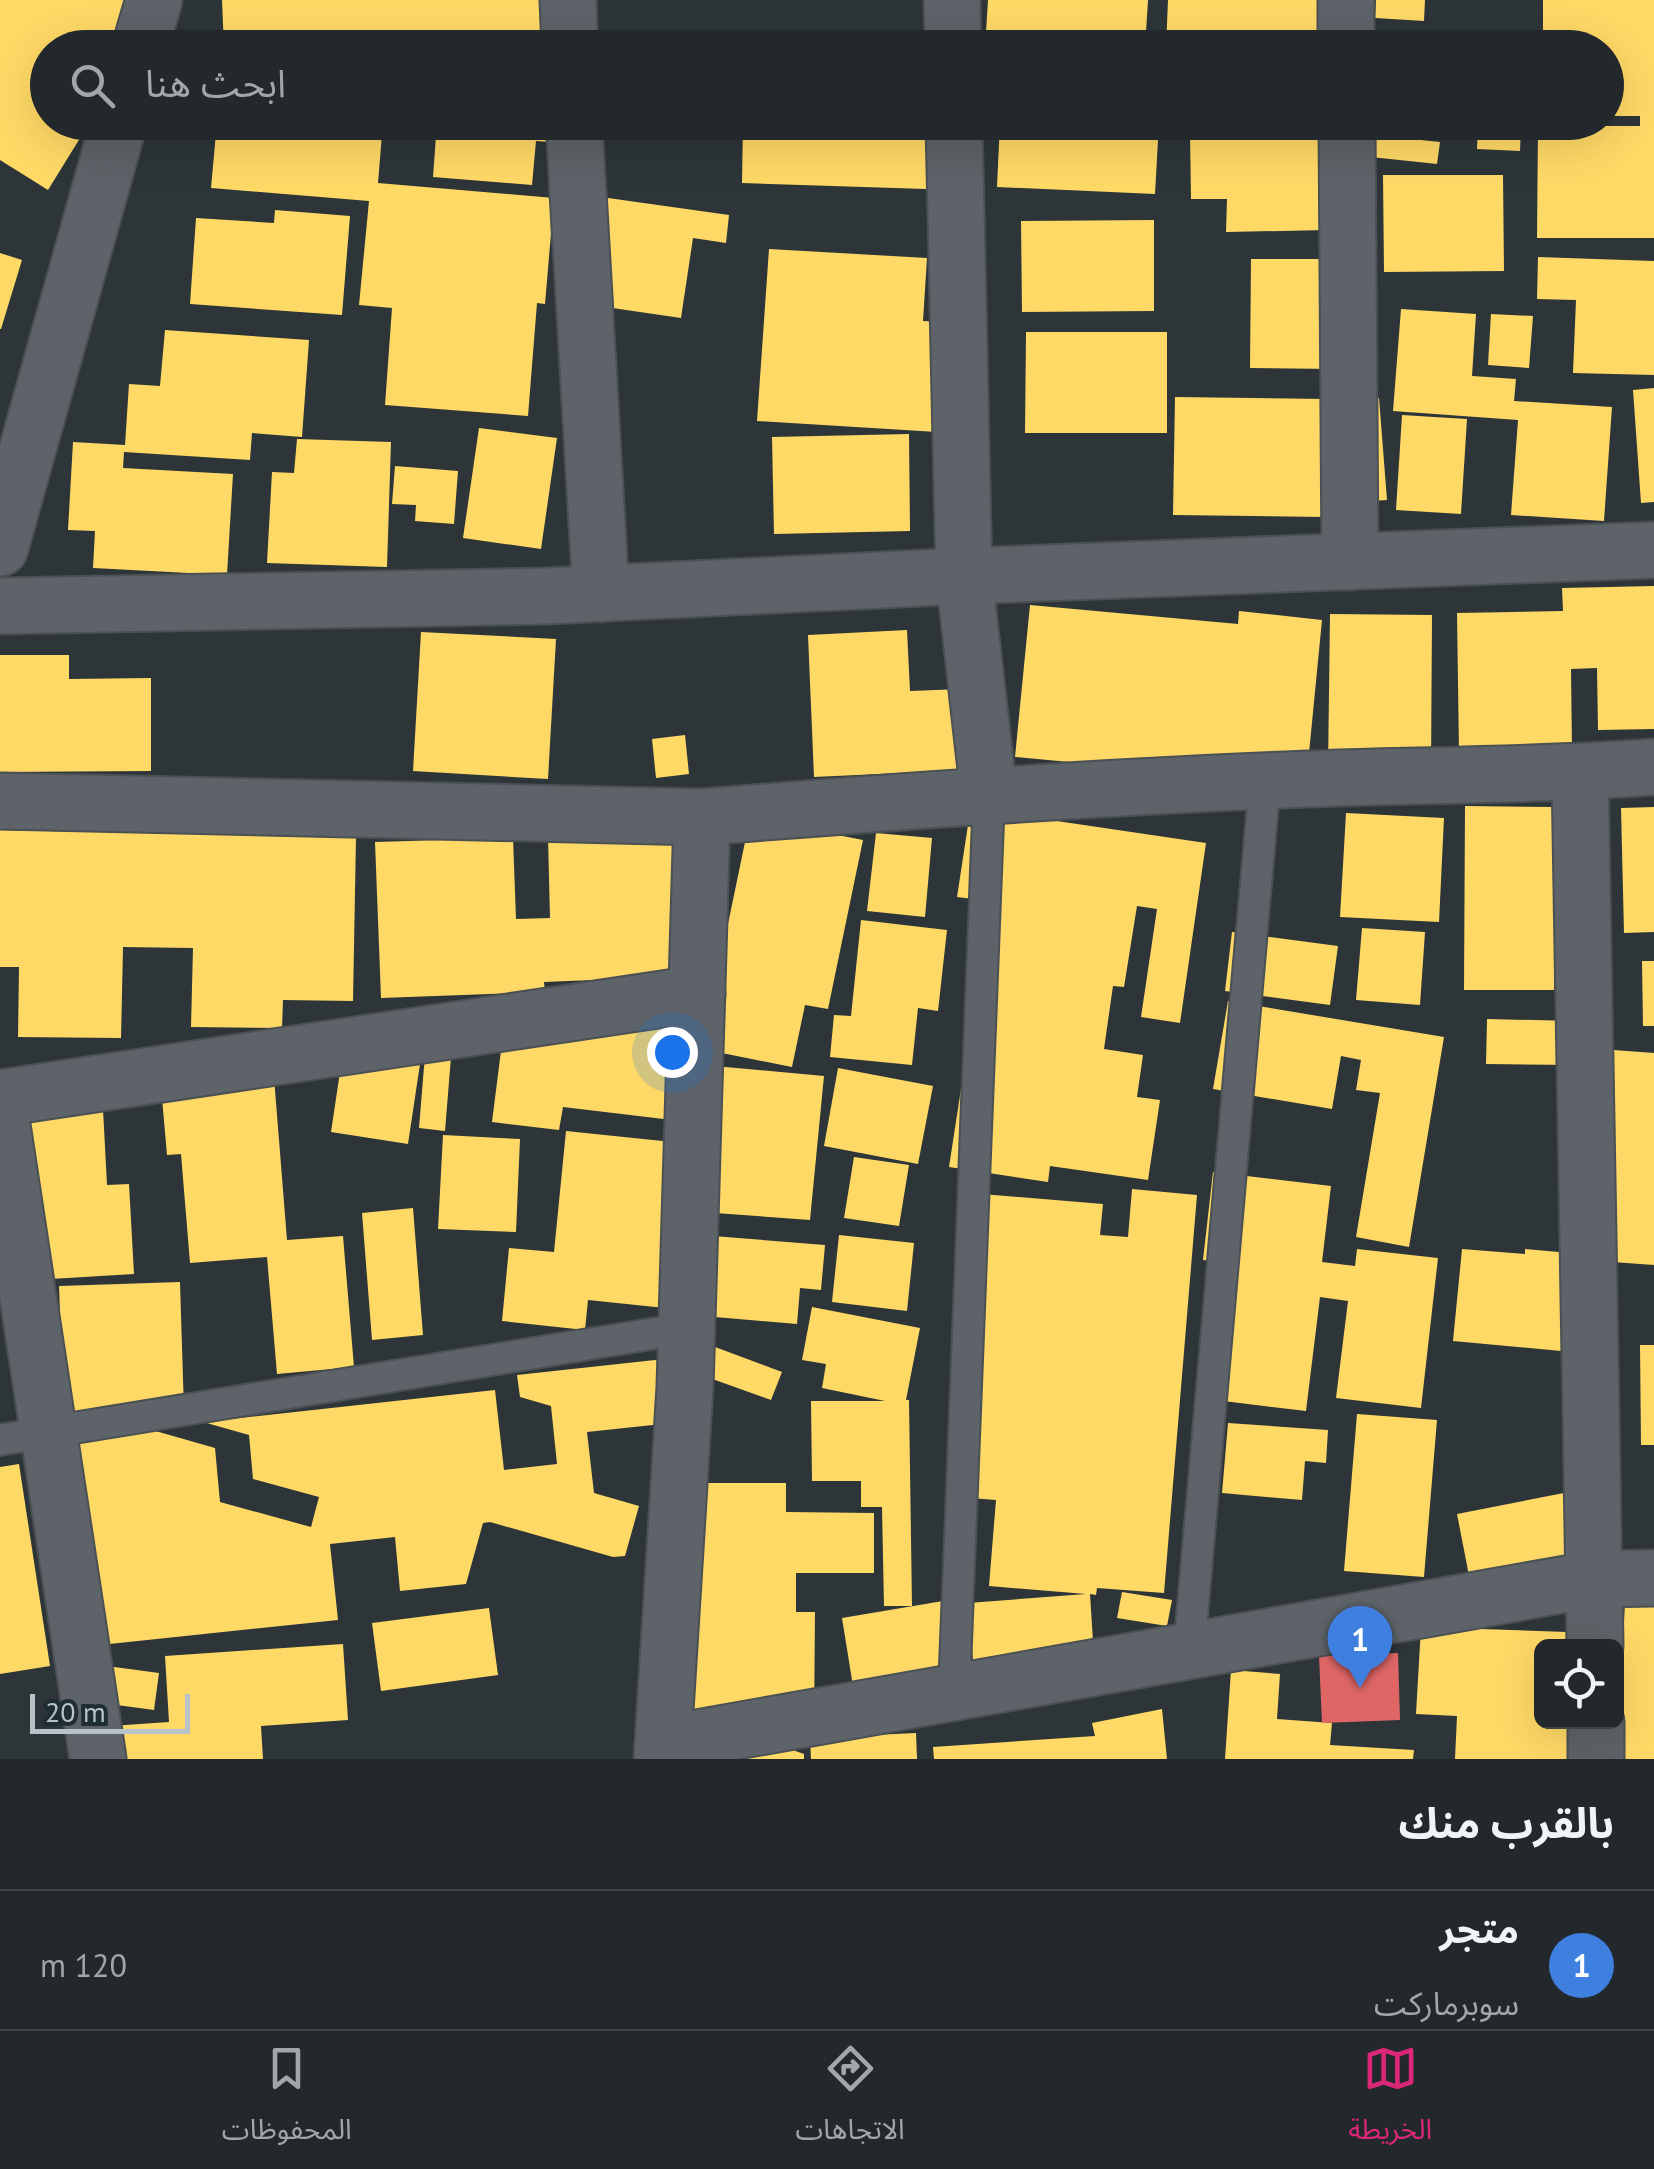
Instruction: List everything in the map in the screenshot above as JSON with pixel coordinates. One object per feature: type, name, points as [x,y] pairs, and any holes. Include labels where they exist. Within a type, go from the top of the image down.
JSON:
[{"type":"street","points":[[145,30],[154,0]]},
{"type":"street","points":[[568,0],[569,30]]},
{"type":"street","points":[[952,0],[953,30]]},
{"type":"street","points":[[1346,0],[1346,30]]},
{"type":"street","points":[[0,548],[114,140]]},
{"type":"street","points":[[575,140],[601,594]]},
{"type":"street","points":[[954,140],[964,576],[989,795]]},
{"type":"street","points":[[1347,140],[1350,562]]},
{"type":"street","points":[[0,606],[601,594],[1654,550]]},
{"type":"street","points":[[0,801],[702,817],[989,795],[1265,780],[1654,767]]},
{"type":"street","points":[[1580,772],[1596,1639]]},
{"type":"street","points":[[702,817],[688,1328],[663,1752],[954,1693],[1189,1651],[1595,1580],[1654,1578]]},
{"type":"street","points":[[0,1098],[697,994]]},
{"type":"street","points":[[0,1112],[24,1435],[98,1759]]},
{"type":"street","points":[[1596,1729],[1596,1759]]},
{"type":"lane","points":[[1189,1651],[1265,780]]},
{"type":"lane","points":[[954,1693],[989,795]]},
{"type":"lane","points":[[24,1435],[688,1328]]},
{"type":"building: سكن","points":[[0,0],[173,0],[155,30],[30,30],[30,140],[79,140],[48,190],[0,160]]},
{"type":"building: سكن","points":[[222,0],[551,0],[552,30],[223,30]]},
{"type":"building: سكن","points":[[988,0],[1148,0],[1146,30],[986,30]]},
{"type":"building: سكن","points":[[1168,0],[1323,0],[1322,30],[1167,30]]},
{"type":"building: سكن","points":[[1376,0],[1425,0],[1424,21],[1375,18]]},
{"type":"building: سكن","points":[[1543,0],[1654,0],[1654,238],[1537,238],[1538,140],[1624,140],[1624,126],[1640,126],[1640,116],[1624,116],[1624,30],[1543,30]]},
{"type":"building: سكن","points":[[215,140],[382,140],[378,183],[554,198],[545,304],[537,303],[528,416],[385,405],[392,308],[359,305],[369,201],[211,188]]},
{"type":"building: سكن","points":[[436,140],[562,140],[536,141],[532,185],[433,177]]},
{"type":"building: سكن","points":[[743,140],[927,140],[926,189],[742,183]]},
{"type":"building: سكن","points":[[999,140],[1158,140],[1155,194],[997,187]]},
{"type":"building: سكن","points":[[1190,140],[1327,140],[1327,230],[1226,232],[1227,199],[1191,199]]},
{"type":"building: سكن","points":[[1373,140],[1440,142],[1437,164],[1371,157]]},
{"type":"building: سكن","points":[[1477,140],[1520,140],[1520,151],[1477,149]]},
{"type":"building: سكن","points":[[1383,175],[1503,175],[1504,271],[1384,272]]},
{"type":"building: سكن","points":[[608,198],[729,215],[726,243],[693,238],[681,318],[592,305]]},
{"type":"building: سكن","points":[[275,210],[350,216],[342,315],[190,304],[196,218],[274,223]]},
{"type":"building: سكن","points":[[1154,220],[1154,311],[1022,312],[1021,221]]},
{"type":"building: سكن","points":[[769,249],[927,258],[923,321],[944,322],[937,432],[757,421]]},
{"type":"building: سكن","points":[[0,253],[22,260],[1,329],[0,329]]},
{"type":"building: سكن","points":[[1538,257],[1654,261],[1654,375],[1573,373],[1576,300],[1537,299]]},
{"type":"building: سكن","points":[[1251,259],[1336,259],[1335,369],[1250,368]]},
{"type":"building: سكن","points":[[1401,309],[1476,314],[1472,376],[1516,379],[1514,401],[1612,407],[1604,521],[1511,515],[1518,420],[1393,411]]},
{"type":"building: سكن","points":[[1491,314],[1533,316],[1529,368],[1488,365]]},
{"type":"building: سكن","points":[[165,330],[309,340],[302,437],[252,433],[250,460],[124,452],[123,468],[233,474],[227,575],[93,568],[95,531],[68,530],[73,442],[125,445],[129,384],[160,386]]},
{"type":"building: سكن","points":[[1026,332],[1167,332],[1167,433],[1025,433]]},
{"type":"building: سكن","points":[[1654,388],[1654,502],[1641,503],[1633,390]]},
{"type":"building: سكن","points":[[1175,397],[1326,399],[1324,517],[1173,515]]},
{"type":"building: سكن","points":[[1379,398],[1387,500],[1355,502],[1348,400]]},
{"type":"building: سكن","points":[[1402,415],[1467,419],[1461,514],[1396,510]]},
{"type":"building: سكن","points":[[479,428],[557,438],[541,549],[463,538]]},
{"type":"building: سكن","points":[[909,434],[910,531],[774,534],[772,437]]},
{"type":"building: سكن","points":[[297,439],[391,442],[387,567],[267,563],[272,472],[294,473]]},
{"type":"building: سكن","points":[[395,466],[458,471],[454,524],[415,521],[416,505],[392,504]]},
{"type":"building: سكن","points":[[1654,586],[1654,729],[1598,730],[1597,668],[1571,669],[1572,752],[1459,754],[1457,613],[1563,611],[1562,588]]},
{"type":"building: سكن","points":[[1030,605],[1238,624],[1239,611],[1322,620],[1306,784],[1015,757]]},
{"type":"building: سكن","points":[[1330,614],[1432,615],[1431,769],[1328,769]]},
{"type":"building: سكن","points":[[907,630],[910,691],[962,689],[965,770],[814,777],[808,635]]},
{"type":"building: سكن","points":[[421,632],[556,639],[548,779],[413,771]]},
{"type":"building: سكن","points":[[0,655],[69,655],[69,679],[151,678],[151,771],[0,772]]},
{"type":"building: سكن","points":[[685,735],[689,774],[656,778],[652,739]]},
{"type":"building: سكن","points":[[1465,806],[1556,807],[1554,990],[1464,990]]},
{"type":"building: سكن","points":[[1654,807],[1654,932],[1624,933],[1621,808]]},
{"type":"building: سكن","points":[[996,812],[1206,843],[1180,1023],[1141,1017],[1157,909],[1137,906],[1124,987],[1113,986],[1104,1049],[1143,1055],[1137,1097],[1160,1100],[1148,1180],[1050,1166],[1048,1182],[949,1167],[990,901],[957,897],[968,825],[994,829]]},
{"type":"building: سكن","points":[[1346,813],[1444,818],[1439,922],[1340,917]]},
{"type":"building: سكن","points":[[750,818],[863,840],[828,1009],[805,1005],[792,1067],[702,1049]]},
{"type":"building: سكن","points":[[0,830],[356,837],[353,1001],[283,1000],[282,1028],[191,1027],[193,948],[123,947],[121,1038],[18,1037],[19,967],[0,967]]},
{"type":"building: سكن","points":[[685,832],[691,976],[544,982],[545,992],[381,998],[375,842],[513,838],[516,919],[550,918],[548,837]]},
{"type":"building: سكن","points":[[876,833],[932,838],[925,917],[867,911]]},
{"type":"building: سكن","points":[[861,920],[947,930],[938,1011],[918,1008],[912,1065],[830,1057],[834,1015],[851,1016]]},
{"type":"building: سكن","points":[[1362,928],[1425,932],[1420,1005],[1356,1000]]},
{"type":"building: سكن","points":[[1232,932],[1338,946],[1330,1005],[1225,991]]},
{"type":"building: سكن","points":[[1642,961],[1654,961],[1654,1026],[1643,1026]]},
{"type":"building: سكن","points":[[1228,1001],[1444,1037],[1409,1247],[1356,1237],[1380,1093],[1356,1090],[1361,1060],[1341,1056],[1332,1109],[1213,1089]]},
{"type":"building: سكن","points":[[688,1004],[672,1120],[563,1107],[559,1130],[492,1122],[505,1019]]},
{"type":"building: سكن","points":[[1487,1019],[1575,1021],[1574,1065],[1486,1064]]},
{"type":"building: سكن","points":[[346,1032],[423,1044],[408,1144],[331,1132]]},
{"type":"building: سكن","points":[[1587,1048],[1654,1053],[1654,1265],[1598,1261]]},
{"type":"building: سكن","points":[[425,1055],[451,1057],[445,1131],[419,1128]]},
{"type":"building: سكن","points":[[273,1065],[287,1240],[343,1236],[354,1367],[277,1374],[267,1257],[190,1263],[181,1154],[167,1155],[160,1075]]},
{"type":"building: سكن","points":[[714,1066],[824,1076],[810,1220],[715,1213],[713,1236],[825,1245],[821,1290],[800,1288],[797,1324],[692,1315]]},
{"type":"building: سكن","points":[[838,1068],[933,1086],[918,1164],[824,1146]]},
{"type":"building: سكن","points":[[102,1090],[107,1185],[129,1184],[134,1274],[17,1281],[7,1096]]},
{"type":"building: سكن","points":[[566,1131],[682,1143],[665,1308],[588,1300],[585,1330],[502,1321],[509,1248],[554,1252]]},
{"type":"building: سكن","points":[[443,1135],[520,1139],[516,1232],[438,1229]]},
{"type":"building: سكن","points":[[854,1157],[909,1165],[899,1226],[844,1218]]},
{"type":"building: سكن","points":[[1213,1172],[1331,1186],[1322,1262],[1355,1266],[1357,1249],[1438,1258],[1421,1408],[1336,1398],[1348,1301],[1320,1297],[1306,1411],[1207,1399],[1231,1338],[1238,1264],[1203,1260]]},
{"type":"building: سكن","points":[[1132,1189],[1197,1195],[1164,1593],[1097,1588],[1096,1595],[1090,1594],[1095,1673],[975,1683],[968,1603],[1086,1594],[989,1586],[996,1500],[945,1496],[970,1193],[1103,1204],[1100,1235],[1128,1237]]},
{"type":"building: سكن","points":[[413,1208],[423,1335],[372,1340],[362,1213]]},
{"type":"building: سكن","points":[[839,1235],[914,1243],[907,1311],[832,1302]]},
{"type":"building: سكن","points":[[1462,1249],[1570,1253],[1561,1351],[1453,1341]]},
{"type":"building: سكن","points":[[180,1282],[184,1411],[64,1415],[59,1286]]},
{"type":"building: سكن","points":[[812,1307],[920,1328],[906,1400],[912,1606],[884,1606],[882,1507],[861,1507],[861,1481],[812,1481],[811,1401],[885,1401],[822,1388],[826,1364],[802,1360]]},
{"type":"building: سكن","points":[[1640,1345],[1654,1345],[1654,1445],[1641,1445]]},
{"type":"building: سكن","points":[[715,1347],[782,1372],[771,1400],[704,1376]]},
{"type":"building: سكن","points":[[655,1360],[678,1367],[662,1424],[587,1432],[594,1493],[639,1506],[625,1556],[613,1557],[483,1523],[466,1584],[400,1591],[395,1537],[330,1544],[338,1620],[100,1645],[79,1438],[152,1430],[215,1448],[220,1502],[311,1527],[319,1497],[253,1479],[249,1435],[203,1422],[495,1390],[504,1470],[557,1464],[551,1406],[520,1397],[517,1375]]},
{"type":"building: سكن","points":[[1357,1414],[1437,1420],[1424,1577],[1344,1571]]},
{"type":"building: سكن","points":[[1228,1423],[1328,1430],[1326,1463],[1305,1461],[1302,1500],[1222,1493]]},
{"type":"building: سكن","points":[[19,1464],[50,1666],[0,1674],[0,1467]]},
{"type":"building: سكن","points":[[693,1483],[786,1483],[786,1512],[874,1513],[874,1573],[796,1573],[796,1612],[815,1612],[814,1728],[692,1727]]},
{"type":"building: سكن","points":[[1574,1491],[1589,1567],[1472,1591],[1457,1514]]},
{"type":"building: سكن","points":[[1122,1592],[1172,1600],[1167,1626],[1117,1618]]},
{"type":"building: سكن","points":[[943,1601],[958,1695],[857,1711],[842,1618]]},
{"type":"building: سكن","points":[[1625,1604],[1654,1606],[1654,1759],[1616,1759],[1618,1729],[1624,1729]]},
{"type":"building: سكن","points":[[489,1608],[498,1675],[381,1691],[372,1623]]},
{"type":"building: سكن","points":[[1421,1627],[1596,1633],[1596,1639],[1534,1639],[1534,1729],[1593,1729],[1591,1759],[1455,1759],[1457,1716],[1416,1714]]},
{"type":"building: سكن","points":[[343,1644],[348,1720],[261,1726],[263,1759],[99,1759],[97,1727],[169,1722],[165,1656]]},
{"type":"building: سكن","points":[[92,1664],[159,1673],[154,1710],[87,1701]]},
{"type":"building: سكن","points":[[1231,1670],[1280,1674],[1277,1719],[1332,1723],[1330,1745],[1414,1750],[1413,1759],[1225,1759]]},
{"type":"building: سكن","points":[[1162,1709],[1167,1759],[934,1759],[933,1747],[1095,1736],[1092,1723]]},
{"type":"building: سكن","points":[[916,1733],[917,1759],[811,1759],[810,1738]]},
{"type":"building: سكن","points":[[787,1748],[804,1754],[804,1759],[668,1759]]},
{"type":"building: متاجر","points":[[1398,1653],[1400,1720],[1322,1723],[1319,1656]]},
{"type":"place","name":"متجر","points":[[1360,1688]]}]
